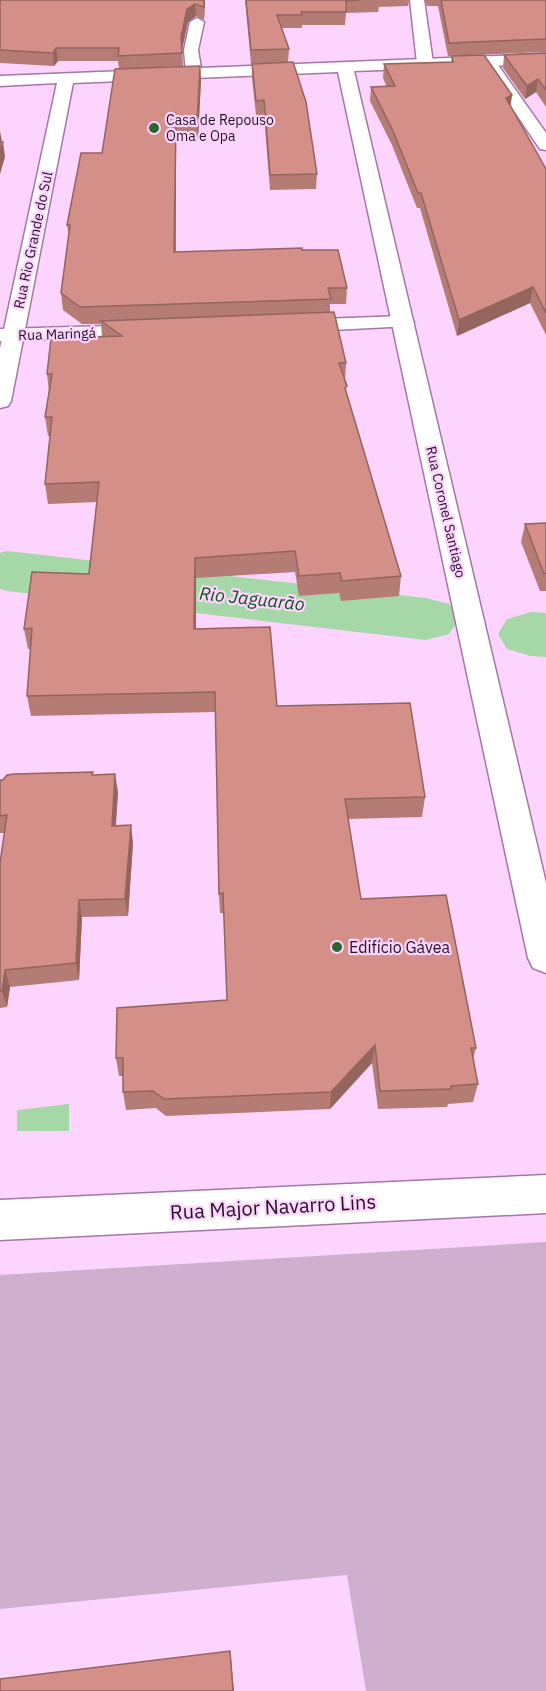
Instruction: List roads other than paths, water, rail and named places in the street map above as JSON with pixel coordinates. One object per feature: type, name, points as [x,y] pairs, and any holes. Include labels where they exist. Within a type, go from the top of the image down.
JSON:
[{"type":"main road","points":[[417,0],[424,63]]},
{"type":"main road","points":[[194,74],[191,50],[197,22]]},
{"type":"main road","points":[[0,81],[546,59]]},
{"type":"main road","points":[[488,61],[546,145]]},
{"type":"main road","name":"Rua Coronel Santiago","points":[[345,67],[546,958]]},
{"type":"main road","name":"Rua Rio Grande do Sul","points":[[0,400],[7,336],[66,79]]},
{"type":"main road","points":[[273,327],[403,322]]},
{"type":"main road","name":"Rua Maringá","points":[[7,336],[167,330]]},
{"type":"main road","name":"Rua Major Navarro Lins","points":[[0,1220],[546,1194]]},
{"type":"waterway","name":"Rio Jaguarão","points":[[7,571],[426,619]]},
{"type":"waterway","name":"Rio Jaguarão","points":[[531,634],[546,635]]},
{"type":"place","name":"Casa de Repouso Oma e Opa","points":[[154,128]]},
{"type":"place","name":"Edifício Gávea","points":[[337,947]]}]
